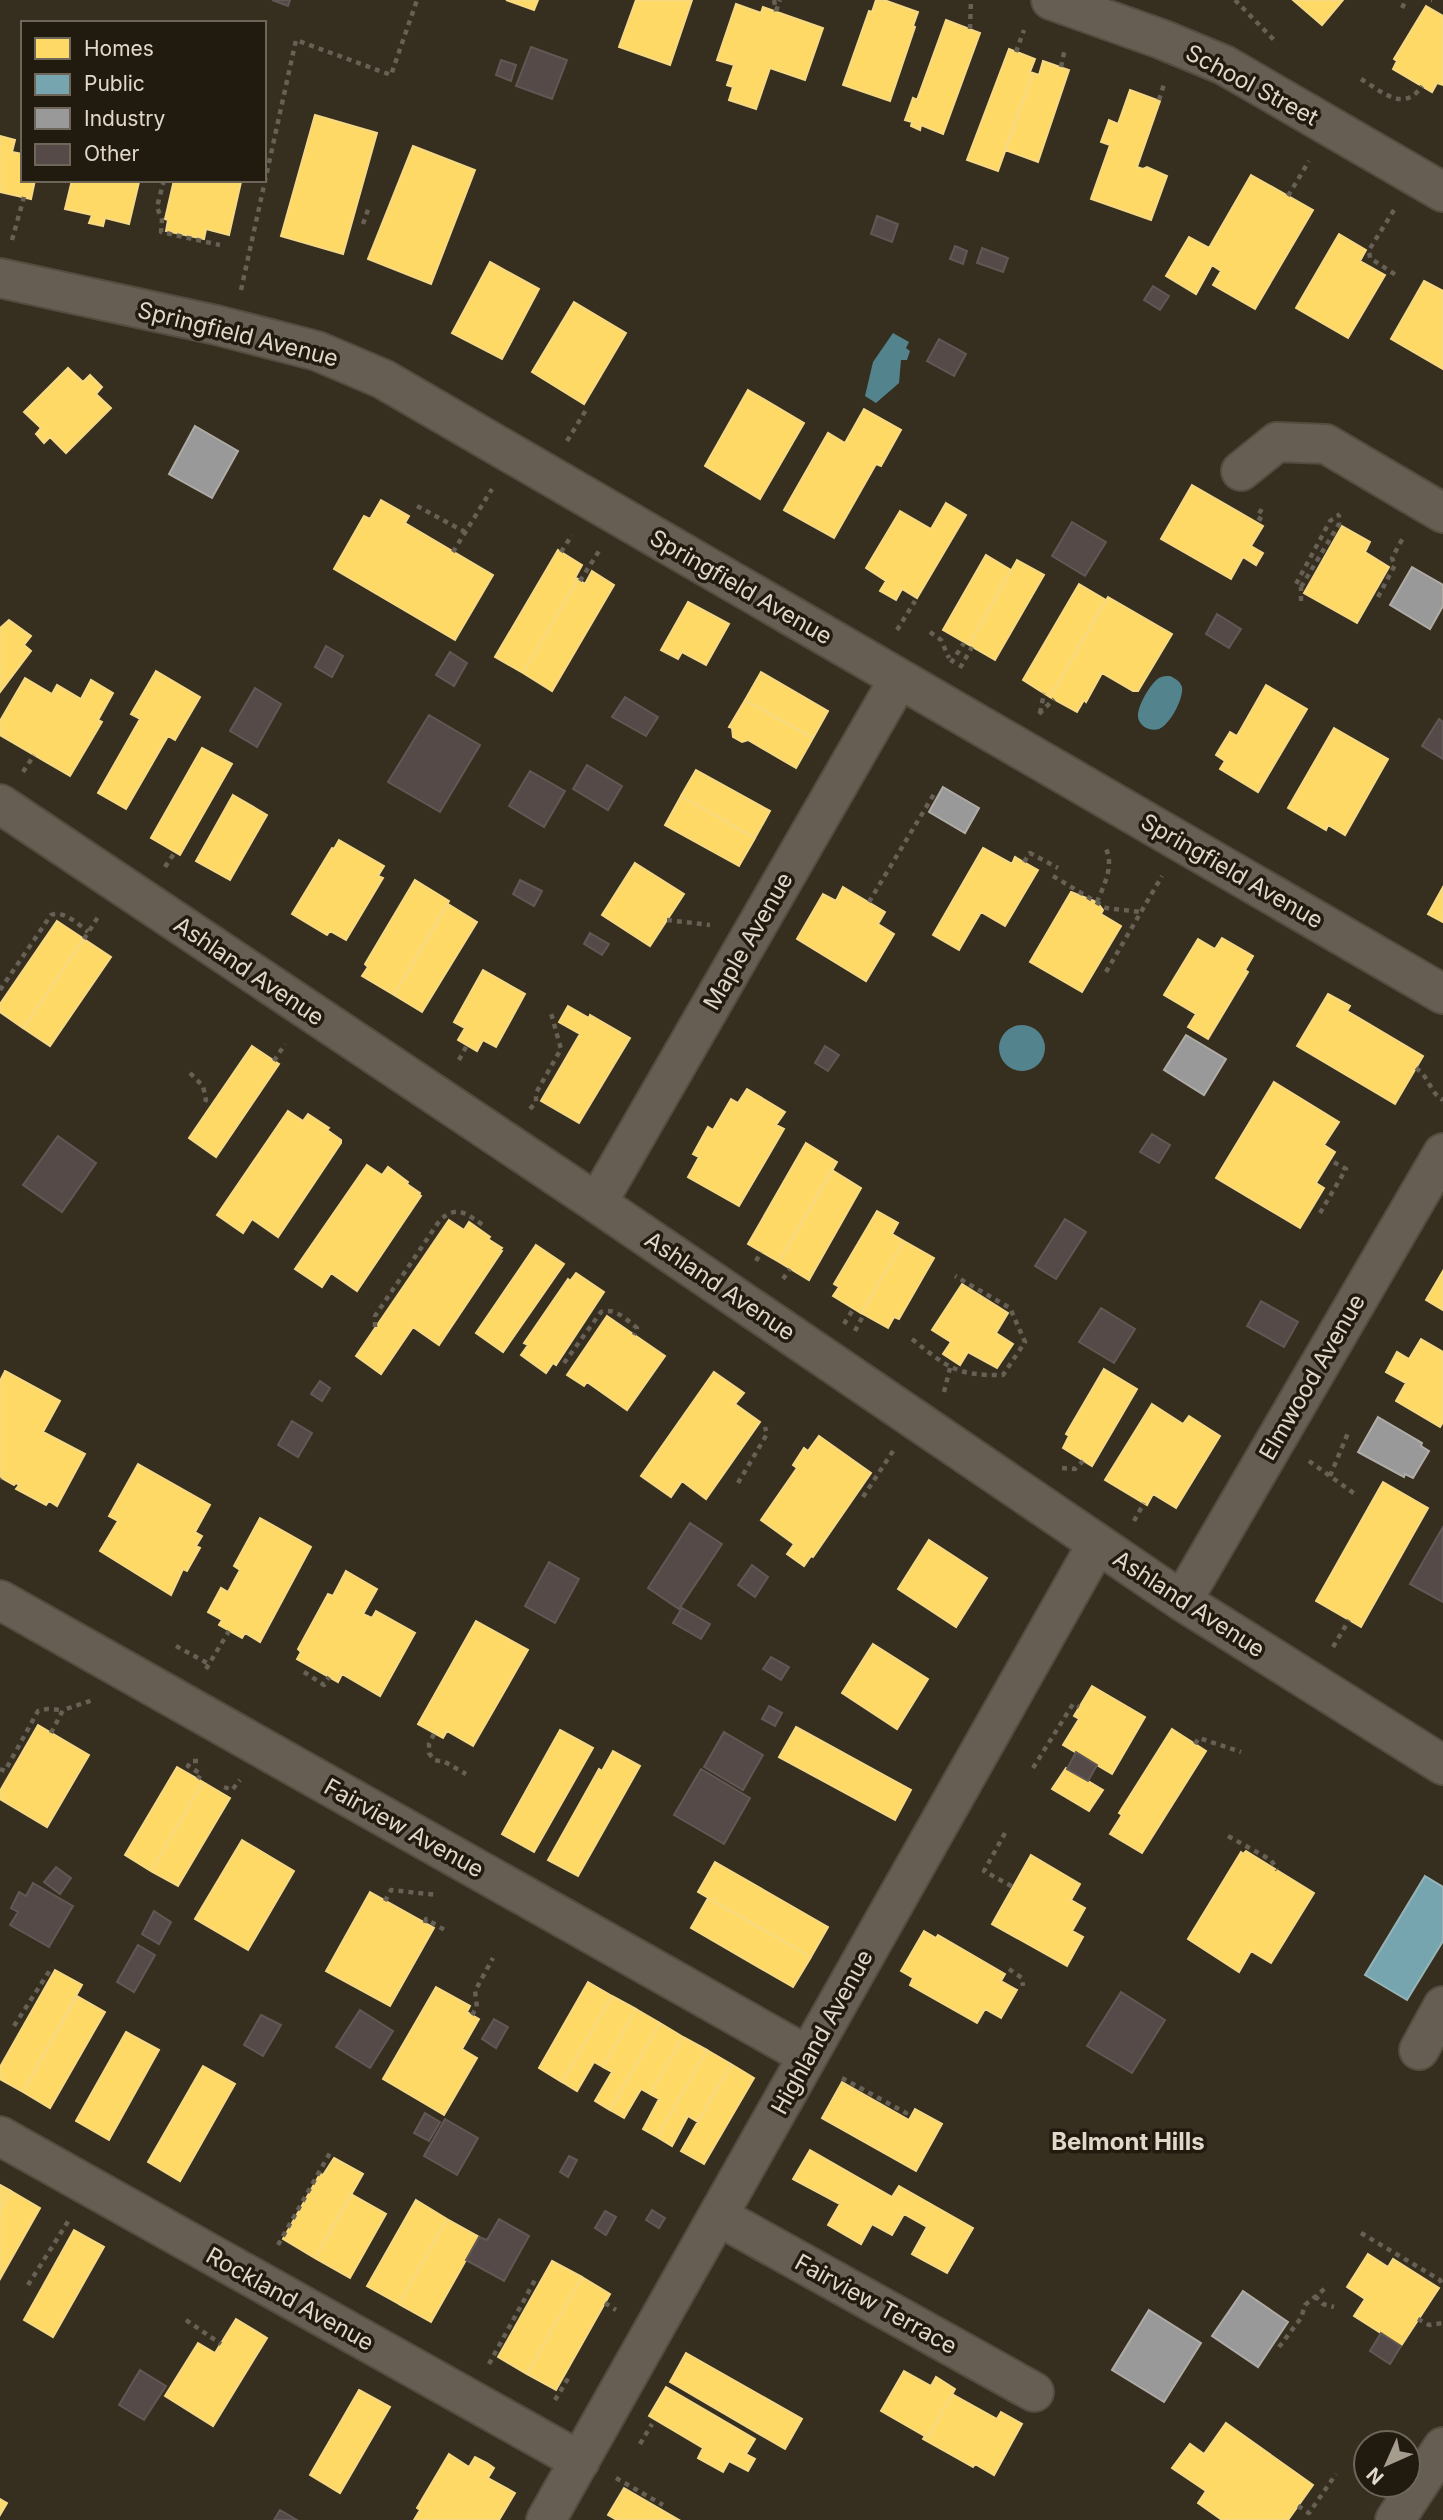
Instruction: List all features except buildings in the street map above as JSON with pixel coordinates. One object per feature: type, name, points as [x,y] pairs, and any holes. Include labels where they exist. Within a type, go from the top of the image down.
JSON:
[{"type":"street","name":"School Street","points":[[1051,0],[1161,39],[1224,65],[1429,184]]},
{"type":"street","name":"Springfield Avenue","points":[[0,278],[231,329],[317,351],[383,379],[1443,994]]},
{"type":"street","points":[[1241,471],[1277,442],[1326,444],[1433,507]]},
{"type":"street","name":"Maple Avenue","points":[[597,1203],[899,679]]},
{"type":"street","name":"Ashland Avenue","points":[[0,804],[597,1203],[1182,1601],[1443,1765]]},
{"type":"street","name":"Elmwood Avenue","points":[[1182,1601],[1443,1153]]},
{"type":"street","name":"Highland Avenue","points":[[546,2520],[593,2466],[718,2216],[820,2064],[1097,1544]]},
{"type":"street","name":"Fairview Avenue","points":[[0,1600],[820,2064]]},
{"type":"street","points":[[1419,2050],[1443,2006]]},
{"type":"street","name":"Rockland Avenue","points":[[0,2136],[593,2466]]},
{"type":"street","name":"Fairview Terrace","points":[[718,2216],[1034,2392]]},
{"type":"street","points":[[1395,2520],[1443,2446]]},
{"type":"path","points":[[266,177],[296,40],[391,75],[418,0]]},
{"type":"path","points":[[774,0],[776,12],[780,0]]},
{"type":"path","points":[[970,29],[971,0]]},
{"type":"path","points":[[1235,0],[1276,42]]},
{"type":"path","points":[[1402,9],[1406,0]]},
{"type":"path","points":[[1361,79],[1391,97],[1404,100],[1415,97],[1422,86]]},
{"type":"path","points":[[163,182],[157,207],[162,220],[161,232],[220,244]]},
{"type":"path","points":[[247,264],[265,182]]},
{"type":"path","points":[[1396,275],[1370,258],[1369,250],[1429,184]]},
{"type":"path","points":[[14,233],[24,197]]},
{"type":"path","points":[[363,224],[369,207]]},
{"type":"path","points":[[453,552],[513,455]]},
{"type":"path","points":[[417,506],[466,532]]},
{"type":"path","points":[[1378,597],[1395,565],[1392,558],[1433,507]]},
{"type":"path","points":[[1301,587],[1296,584],[1331,521],[1340,514],[1339,524],[1301,587],[1301,600]]},
{"type":"path","points":[[561,552],[578,526]]},
{"type":"path","points":[[580,581],[605,541]]},
{"type":"path","points":[[898,628],[915,601]]},
{"type":"path","points":[[930,632],[941,640],[947,655],[953,660]]},
{"type":"path","points":[[1044,693],[1040,714],[1054,699]]},
{"type":"path","points":[[869,902],[934,794]]},
{"type":"path","points":[[1097,902],[1108,876],[1108,852],[1102,840]]},
{"type":"path","points":[[1105,972],[1181,842]]},
{"type":"path","points":[[1024,862],[1030,853],[1058,868]]},
{"type":"path","points":[[1054,876],[1107,908],[1141,912]]},
{"type":"path","points":[[84,939],[100,914]]},
{"type":"path","points":[[0,990],[51,915],[64,915],[88,932]]},
{"type":"path","points":[[667,920],[722,926]]},
{"type":"path","points":[[536,1102],[536,1093],[561,1049],[551,1013]]},
{"type":"path","points":[[461,1057],[467,1045]]},
{"type":"path","points":[[1416,1068],[1426,1076],[1434,1095],[1443,1100]]},
{"type":"path","points":[[190,1073],[203,1086],[206,1100],[203,1106]]},
{"type":"path","points":[[528,1111],[542,1094]]},
{"type":"path","points":[[1320,1213],[1346,1169],[1330,1160]]},
{"type":"path","points":[[375,1327],[375,1316],[440,1220],[449,1212],[460,1211],[486,1227]]},
{"type":"path","points":[[912,1339],[950,1368],[981,1376],[1003,1375],[1025,1342],[1010,1308],[955,1276]]},
{"type":"path","points":[[564,1363],[601,1312],[608,1310],[619,1314],[638,1328],[634,1335]]},
{"type":"path","points":[[738,1483],[767,1434],[765,1427]]},
{"type":"path","points":[[1330,1476],[1348,1433]]},
{"type":"path","points":[[1278,1437],[1355,1494]]},
{"type":"path","points":[[863,1497],[900,1442]]},
{"type":"path","points":[[1054,1464],[1075,1469],[1083,1461]]},
{"type":"path","points":[[1330,1652],[1349,1620]]},
{"type":"path","points":[[176,1646],[209,1664]]},
{"type":"path","points":[[0,1769],[5,1771],[38,1711],[63,1710],[99,1698],[118,1666]]},
{"type":"path","points":[[304,1672],[324,1685],[329,1677]]},
{"type":"path","points":[[1033,1768],[1073,1704],[1079,1707]]},
{"type":"path","points":[[51,1733],[63,1710]]},
{"type":"path","points":[[434,1734],[429,1744],[429,1753],[434,1760],[445,1762],[466,1774]]},
{"type":"path","points":[[1195,1744],[1199,1738],[1241,1752]]},
{"type":"path","points":[[188,1766],[201,1774],[198,1779]]},
{"type":"path","points":[[1005,1833],[984,1871],[1013,1887]]},
{"type":"path","points":[[1228,1836],[1271,1860],[1277,1870]]},
{"type":"path","points":[[385,1901],[391,1890],[443,1896]]},
{"type":"path","points":[[425,1923],[426,1919],[448,1932]]},
{"type":"path","points":[[472,2015],[477,2007],[475,1990],[493,1958]]},
{"type":"path","points":[[14,2026],[52,1967]]},
{"type":"path","points":[[1009,1969],[1022,1978],[1023,1986]]},
{"type":"path","points":[[820,2064],[906,2113],[904,2116]]},
{"type":"path","points":[[278,2244],[331,2151]]},
{"type":"path","points":[[28,2285],[65,2228],[73,2210]]},
{"type":"path","points":[[1361,2233],[1440,2280],[1443,2286]]},
{"type":"path","points":[[491,2362],[535,2280]]},
{"type":"path","points":[[1279,2347],[1301,2318],[1306,2305],[1328,2286]]},
{"type":"path","points":[[1315,2296],[1323,2304],[1334,2307]]},
{"type":"path","points":[[1418,2319],[1429,2325],[1443,2323]]},
{"type":"path","points":[[186,2320],[221,2344]]},
{"type":"path","points":[[556,2399],[569,2377]]},
{"type":"path","points":[[640,2444],[654,2419]]},
{"type":"path","points":[[593,2466],[663,2505]]},
{"type":"path","points":[[1298,2506],[1309,2513],[1336,2474]]},
{"type":"water","points":[[893,333],[909,342],[906,348],[910,351],[907,360],[901,360],[899,383],[876,403],[865,396],[873,362]]},
{"type":"water","points":[[1170,676],[1178,680],[1182,687],[1179,704],[1163,726],[1156,730],[1149,729],[1139,720],[1138,712],[1145,695],[1156,681]]},
{"type":"water","points":[[1022,1025],[1031,1026],[1038,1032],[1044,1039],[1044,1057],[1038,1064],[1031,1070],[1022,1071],[1013,1070],[1006,1064],[1000,1057],[999,1048],[1000,1039],[1006,1032],[1013,1026]]},
{"type":"district","name":"Belmont Hills","points":[[1128,2141]]}]
